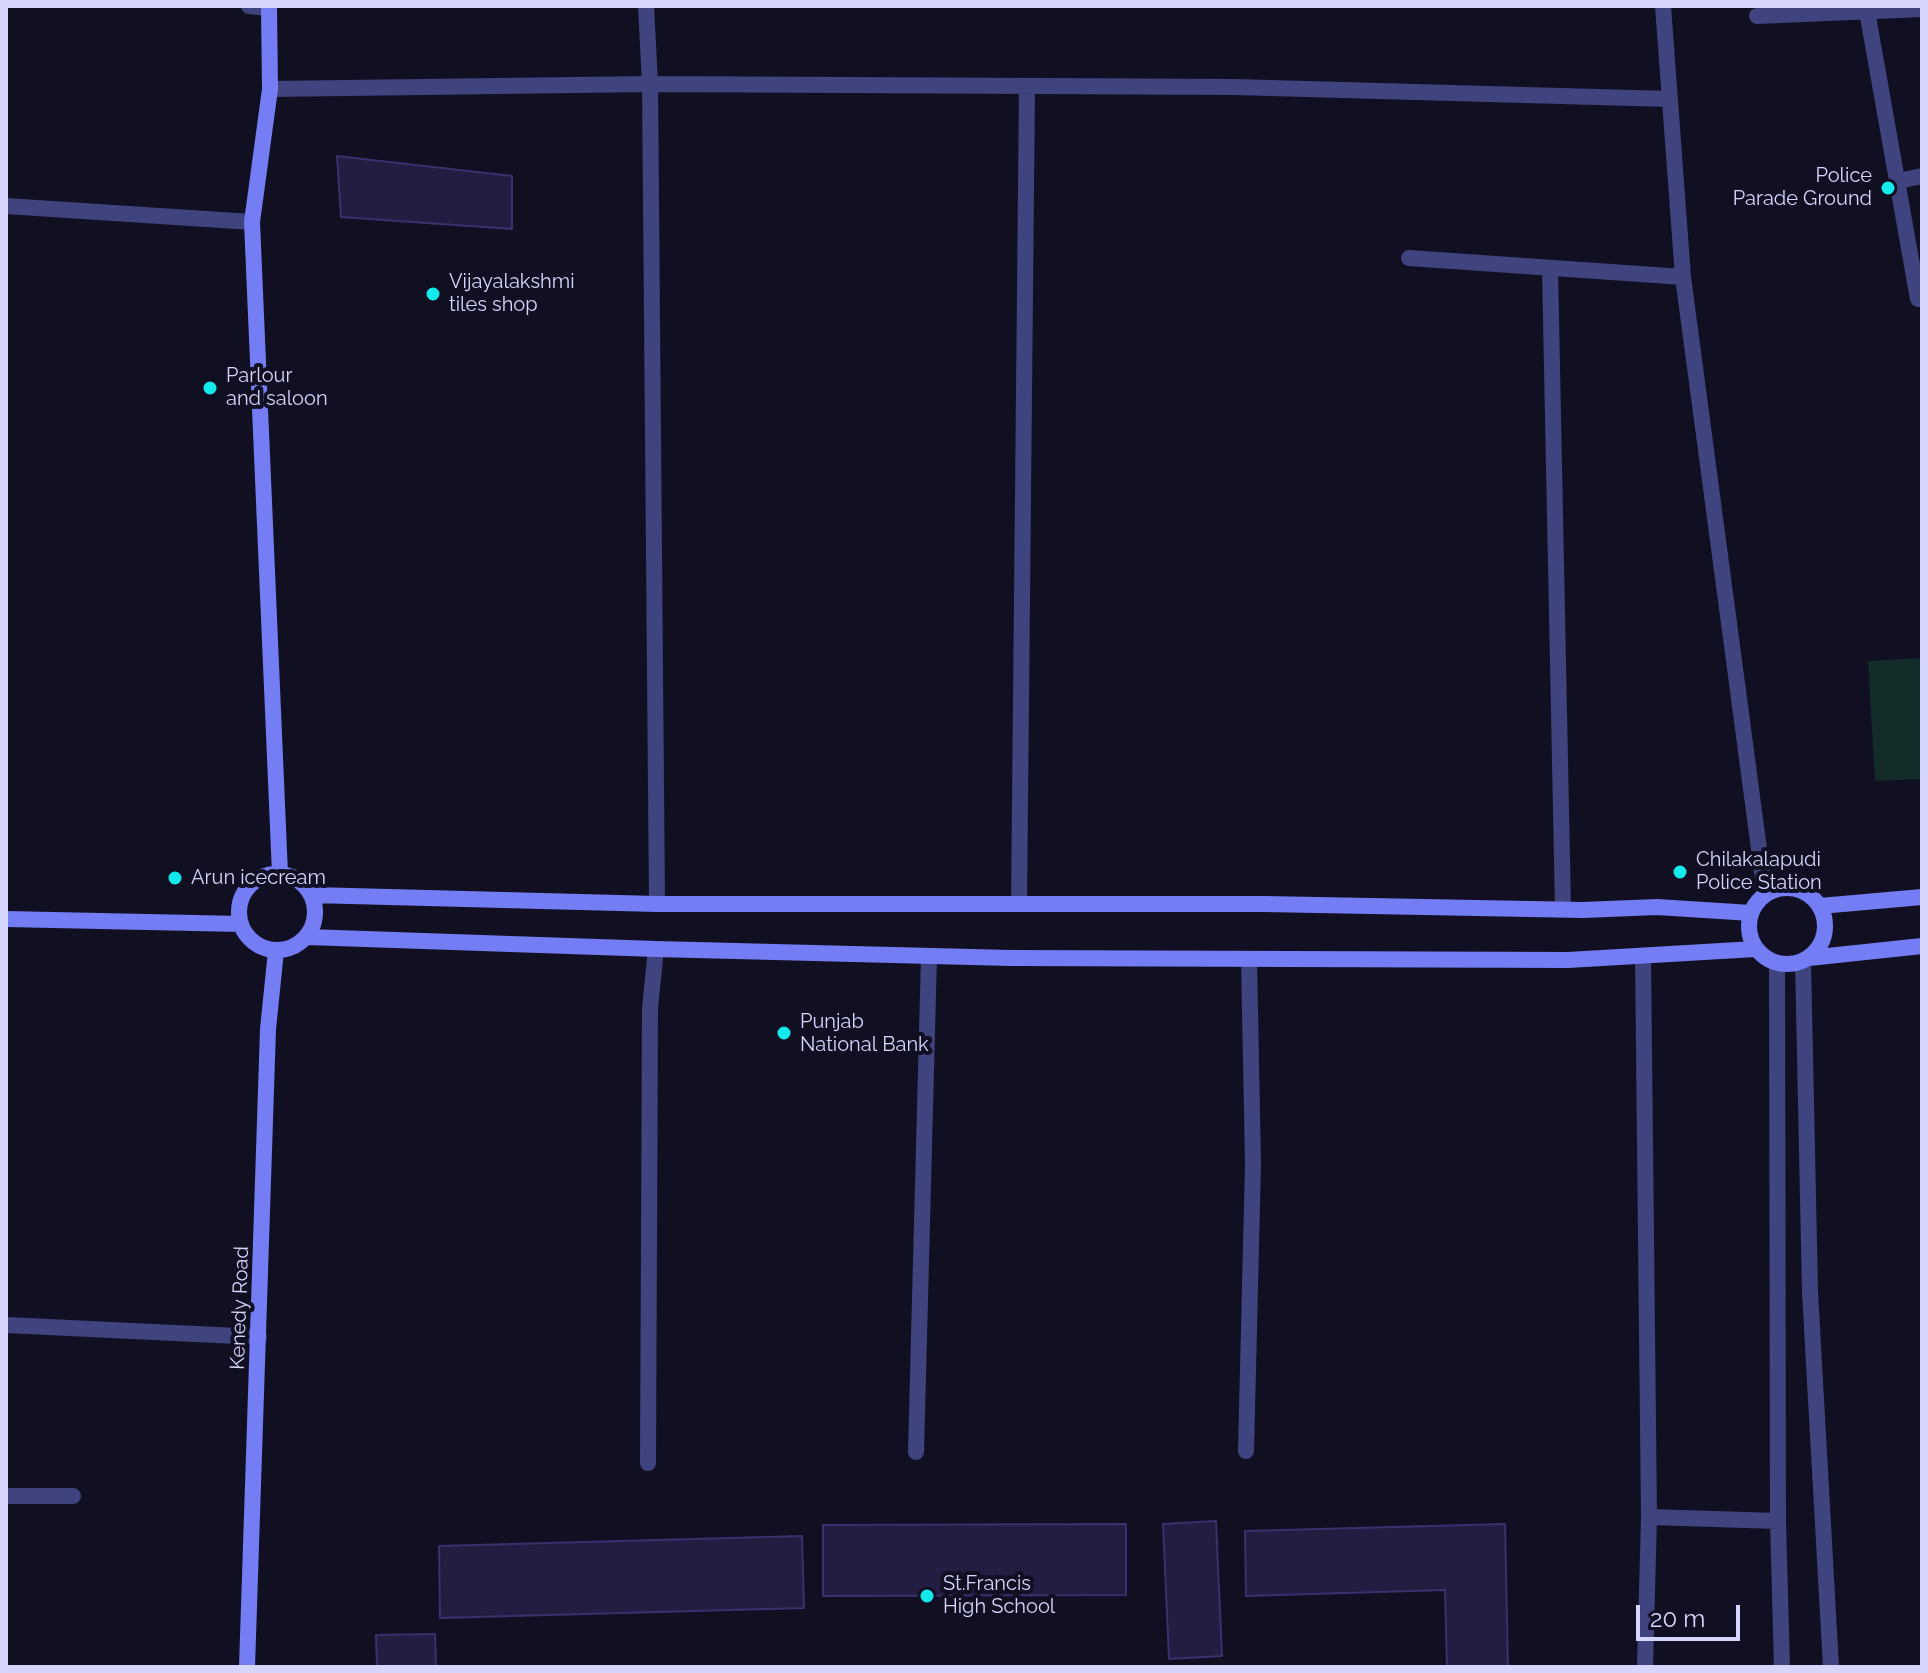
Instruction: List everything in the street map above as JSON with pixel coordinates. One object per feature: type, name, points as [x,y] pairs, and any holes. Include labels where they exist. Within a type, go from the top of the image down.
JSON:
[{"type":"main road","points":[[269,7],[270,89],[252,222],[280,874]]},
{"type":"main road","points":[[280,874],[302,882],[312,895],[316,912],[307,937],[290,949],[276,951],[254,943],[241,924],[239,905],[247,888],[262,877],[280,874]]},
{"type":"main road","points":[[1806,959],[1819,947],[1825,934],[1825,919],[1820,906],[1809,895],[1795,888],[1779,888],[1765,894],[1751,913],[1749,935],[1755,949],[1777,964],[1790,965],[1806,959],[1922,946]]},
{"type":"main road","points":[[312,895],[657,904],[1657,907],[1751,913]]},
{"type":"main road","points":[[1820,906],[1922,897]]},
{"type":"main road","points":[[6,919],[241,924]]},
{"type":"main road","points":[[307,937],[929,956],[1249,959],[1568,960],[1755,949]]},
{"type":"main road","name":"Kenedy Road","points":[[247,1667],[268,1029],[276,951]]},
{"type":"street","points":[[249,6],[269,7]]},
{"type":"street","points":[[646,6],[650,84],[657,904]]},
{"type":"street","points":[[1663,6],[1683,277],[1765,894]]},
{"type":"street","points":[[1757,16],[1922,9]]},
{"type":"street","points":[[1867,11],[1918,299],[1922,298]]},
{"type":"street","points":[[270,89],[650,84],[1234,87],[1670,99]]},
{"type":"street","points":[[1019,904],[1027,86]]},
{"type":"street","points":[[1898,181],[1922,176]]},
{"type":"street","points":[[6,206],[252,222]]},
{"type":"street","points":[[1409,258],[1683,277]]},
{"type":"street","points":[[1550,269],[1563,909]]},
{"type":"street","points":[[648,1463],[650,1008],[656,949]]},
{"type":"street","points":[[916,1452],[929,956]]},
{"type":"street","points":[[1643,956],[1649,1517],[1645,1667]]},
{"type":"street","points":[[1246,1451],[1253,1164],[1249,959]]},
{"type":"street","points":[[1806,959],[1810,1292],[1831,1667]]},
{"type":"street","points":[[1777,964],[1778,1521],[1782,1667]]},
{"type":"street","points":[[6,1325],[259,1337]]},
{"type":"street","points":[[6,1496],[73,1496]]},
{"type":"street","points":[[1649,1517],[1778,1521]]},
{"type":"green space","points":[[1922,658],[1922,779],[1875,781],[1868,661]]},
{"type":"building","points":[[337,156],[512,176],[512,229],[341,217]]},
{"type":"building","points":[[1216,1521],[1222,1656],[1169,1659],[1163,1524]]},
{"type":"building","points":[[1126,1524],[1126,1595],[823,1596],[823,1525]]},
{"type":"building","points":[[1505,1524],[1508,1667],[1447,1667],[1445,1590],[1246,1596],[1245,1531]]},
{"type":"building","points":[[802,1536],[804,1608],[440,1618],[439,1546]]},
{"type":"building","points":[[435,1634],[436,1667],[377,1667],[376,1635]]},
{"type":"place","name":"Police Parade Ground","points":[[1888,188]]},
{"type":"place","name":"Vijayalakshmi tiles shop","points":[[433,294]]},
{"type":"place","name":"Parlour and saloon","points":[[210,388]]},
{"type":"place","name":"Chilakalapudi Police Station","points":[[1680,872]]},
{"type":"place","name":"Arun icecream","points":[[175,878]]},
{"type":"place","name":"Punjab National Bank","points":[[784,1033]]},
{"type":"place","name":"St.Francis High School","points":[[927,1596]]}]
